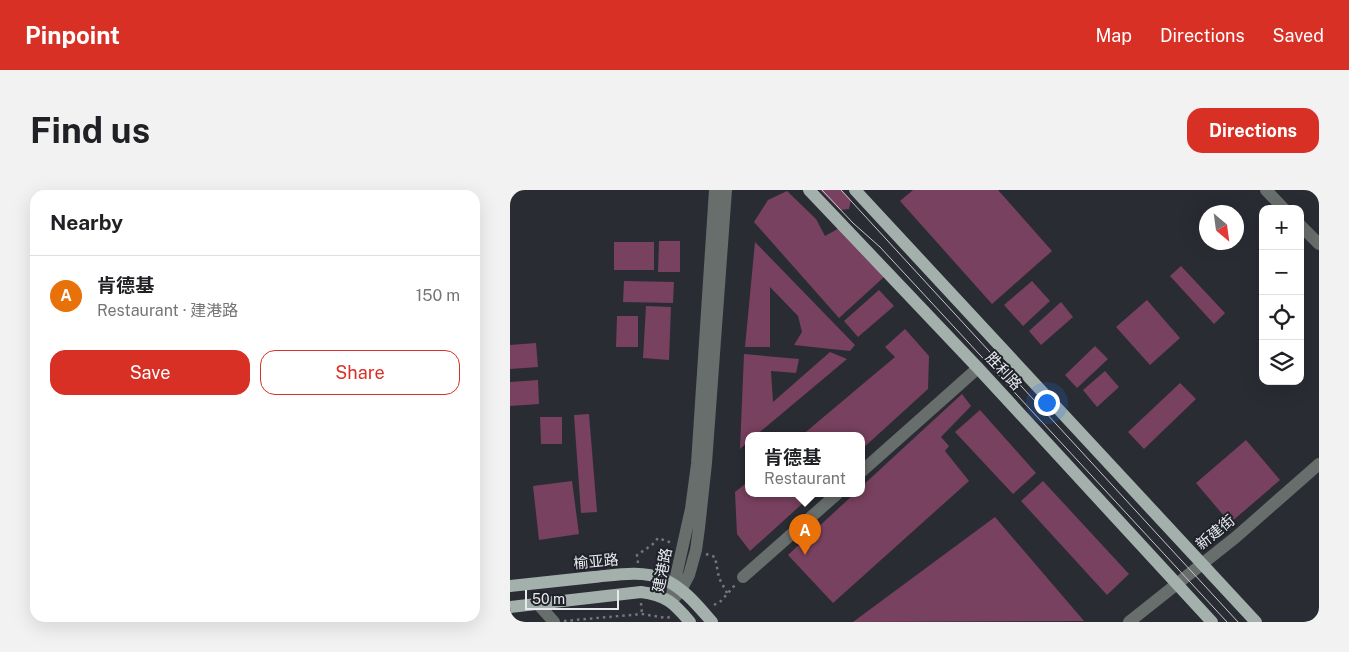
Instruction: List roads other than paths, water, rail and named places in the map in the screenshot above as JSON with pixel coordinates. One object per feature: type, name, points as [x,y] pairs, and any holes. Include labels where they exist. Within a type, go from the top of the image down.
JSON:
[{"type":"main road","name":"胜利路","points":[[809,190],[978,368],[1212,622]]},
{"type":"main road","name":"胜利路","points":[[855,190],[1256,622]]},
{"type":"main road","name":"榆亚路","points":[[510,586],[640,574],[663,579],[678,587]]},
{"type":"main road","points":[[678,587],[712,622]]},
{"type":"main road","points":[[510,607],[641,592],[652,594],[671,602],[686,617]]},
{"type":"street","name":"建港路","points":[[678,587],[697,464],[715,190]]},
{"type":"street","name":"建港路","points":[[671,602],[678,587],[688,575],[696,550],[703,493],[726,190]]},
{"type":"street","points":[[1266,190],[1280,205]]},
{"type":"street","points":[[1304,229],[1319,244]]},
{"type":"street","points":[[865,468],[978,368]]},
{"type":"street","name":"新建街","points":[[1129,622],[1236,537],[1319,464]]},
{"type":"street","points":[[743,577],[834,497]]},
{"type":"street","points":[[538,604],[559,622]]},
{"type":"tram line","points":[[822,190],[853,223],[880,247],[1227,622]]},
{"type":"tram line","points":[[841,190],[1238,622]]},
{"type":"place","name":"肯德基","points":[[805,555]]}]
